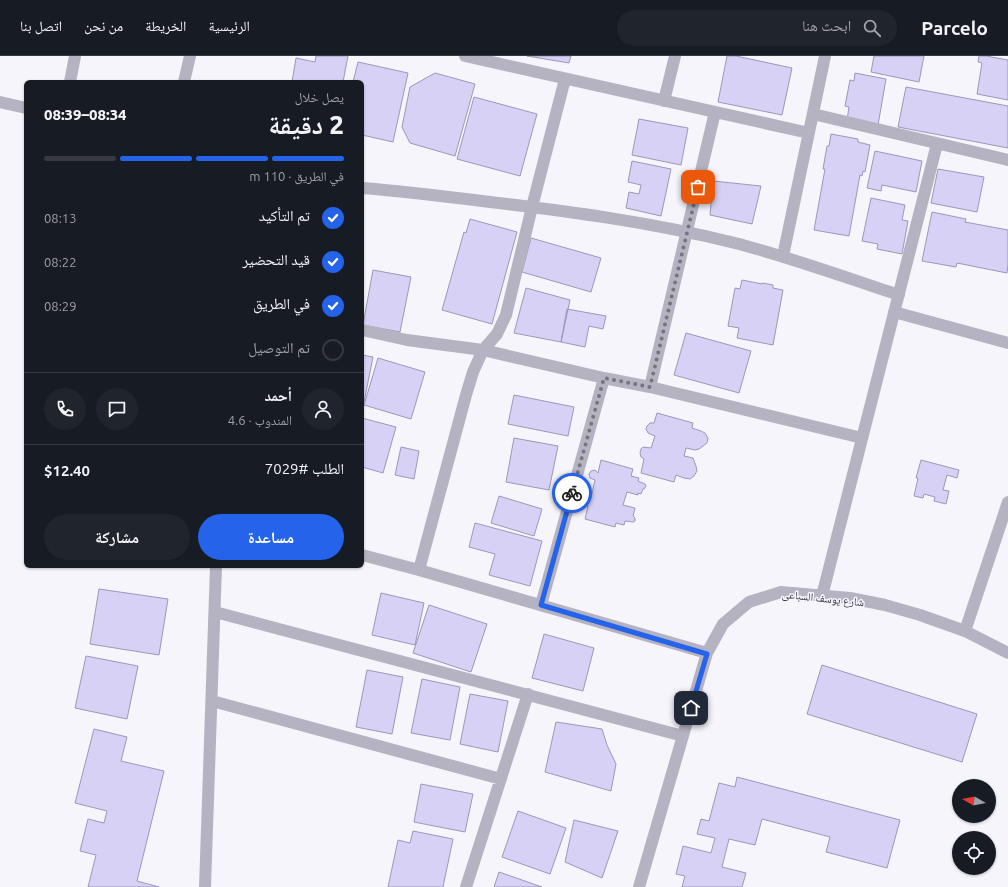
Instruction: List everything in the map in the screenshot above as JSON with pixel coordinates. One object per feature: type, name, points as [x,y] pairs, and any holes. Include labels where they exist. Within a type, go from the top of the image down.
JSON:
[{"type":"street","points":[[70,80],[75,56]]},
{"type":"street","points":[[184,80],[190,56]]},
{"type":"street","points":[[465,56],[809,133]]},
{"type":"street","points":[[664,101],[675,56]]},
{"type":"street","points":[[783,256],[825,56]]},
{"type":"street","points":[[419,570],[473,372],[483,350],[497,334],[506,315],[565,78]]},
{"type":"street","points":[[0,102],[24,108]]},
{"type":"street","points":[[650,387],[715,112]]},
{"type":"street","points":[[813,114],[1008,160]]},
{"type":"street","points":[[822,596],[937,144]]},
{"type":"street","points":[[364,188],[584,214],[687,232],[783,256],[899,295]]},
{"type":"street","points":[[894,312],[1008,343]]},
{"type":"street","points":[[364,330],[407,340],[483,350],[650,387],[862,438]]},
{"type":"street","points":[[541,605],[604,378]]},
{"type":"street","points":[[965,631],[1008,502]]},
{"type":"street","points":[[364,556],[541,605],[707,654]]},
{"type":"street","points":[[206,886],[216,568]]},
{"type":"street","name":"شارع يوسف السباعى","points":[[640,887],[707,654],[723,624],[749,602],[781,592],[850,598],[886,605],[965,631],[1008,653]]},
{"type":"street","points":[[214,612],[683,736]]},
{"type":"street","points":[[466,887],[528,694]]},
{"type":"street","points":[[212,701],[501,779]]},
{"type":"building","points":[[316,56],[348,56],[343,80],[292,80],[296,58],[315,62]]},
{"type":"building","points":[[527,56],[571,56],[569,63]]},
{"type":"building","points":[[727,56],[736,56],[792,68],[782,115],[718,102]]},
{"type":"building","points":[[874,56],[924,56],[919,82],[871,72]]},
{"type":"building","points":[[979,56],[1008,60],[1008,100],[977,94],[982,63],[978,62]]},
{"type":"building","points":[[358,62],[408,73],[393,142],[364,135],[364,80],[354,80]]},
{"type":"building","points":[[435,73],[475,84],[455,156],[410,143],[402,127],[410,87]]},
{"type":"building","points":[[855,73],[886,79],[878,125],[847,120],[849,107],[845,106],[850,80],[854,81]]},
{"type":"building","points":[[906,87],[1008,106],[1008,148],[898,127]]},
{"type":"building","points":[[474,97],[537,114],[520,176],[457,159]]},
{"type":"building","points":[[639,119],[688,128],[681,165],[632,155]]},
{"type":"building","points":[[831,134],[858,139],[858,142],[870,145],[865,172],[863,171],[862,176],[860,175],[849,236],[814,230],[825,169],[823,169],[827,146],[829,146]]},
{"type":"building","points":[[875,151],[922,161],[916,192],[882,185],[881,191],[867,188]]},
{"type":"building","points":[[632,161],[671,169],[661,216],[626,208],[629,192],[639,194],[641,185],[628,182]]},
{"type":"building","points":[[938,169],[984,177],[977,212],[931,203]]},
{"type":"building","points":[[713,181],[761,186],[752,224],[710,215]]},
{"type":"building","points":[[871,198],[905,205],[902,220],[908,221],[902,254],[877,249],[878,244],[862,241]]},
{"type":"building","points":[[932,212],[966,219],[965,222],[1008,230],[1007,273],[957,263],[956,267],[922,261]]},
{"type":"building","points":[[470,219],[517,232],[492,324],[442,310],[464,232],[466,233]]},
{"type":"building","points":[[531,238],[601,258],[591,292],[522,272]]},
{"type":"building","points":[[373,270],[411,277],[400,332],[364,325]]},
{"type":"building","points":[[742,280],[773,285],[773,288],[783,290],[773,345],[737,338],[739,328],[728,326],[735,288],[740,289]]},
{"type":"building","points":[[526,288],[570,300],[561,342],[514,333]]},
{"type":"building","points":[[567,309],[606,316],[603,329],[589,326],[585,347],[561,342]]},
{"type":"building","points":[[686,333],[751,351],[739,393],[674,375]]},
{"type":"building","points":[[364,355],[373,357],[364,402]]},
{"type":"building","points":[[378,358],[425,372],[411,419],[364,405]]},
{"type":"building","points":[[514,395],[574,407],[568,436],[508,424]]},
{"type":"building","points":[[657,413],[693,423],[692,428],[705,433],[708,438],[707,443],[699,449],[695,450],[686,448],[684,456],[693,458],[697,471],[690,479],[676,475],[674,482],[641,473],[644,459],[641,457],[641,449],[643,447],[651,448],[655,436],[648,433],[646,429],[650,423],[654,423]]},
{"type":"building","points":[[364,419],[396,427],[383,473],[364,468]]},
{"type":"building","points":[[514,438],[558,446],[549,490],[506,482]]},
{"type":"building","points":[[401,447],[419,451],[414,479],[395,475]]},
{"type":"building","points":[[601,460],[633,469],[631,476],[639,478],[638,481],[645,484],[646,486],[641,494],[638,493],[638,495],[627,492],[623,505],[635,508],[633,516],[635,521],[625,521],[624,525],[616,523],[615,527],[585,519],[588,506],[581,500],[586,496],[591,498],[595,480],[590,478],[589,474],[591,471],[595,470],[598,473]]},
{"type":"building","points":[[921,460],[959,470],[957,478],[947,475],[943,490],[949,491],[946,504],[934,501],[935,497],[924,494],[923,498],[914,496],[918,478],[916,478]]},
{"type":"building","points":[[499,496],[542,509],[534,536],[491,523]]},
{"type":"building","points":[[475,523],[542,541],[530,586],[489,575],[495,554],[469,547]]},
{"type":"building","points":[[99,589],[168,599],[159,655],[90,644]]},
{"type":"building","points":[[381,593],[424,603],[415,645],[372,635]]},
{"type":"building","points":[[429,605],[487,624],[471,672],[413,653]]},
{"type":"building","points":[[544,634],[594,648],[583,691],[532,678]]},
{"type":"building","points":[[86,656],[138,666],[127,719],[75,708]]},
{"type":"building","points":[[822,665],[977,714],[962,762],[807,714]]},
{"type":"building","points":[[367,670],[403,677],[392,734],[356,727]]},
{"type":"building","points":[[422,679],[460,687],[450,740],[411,733]]},
{"type":"building","points":[[470,694],[508,701],[498,752],[460,744]]},
{"type":"building","points":[[556,722],[602,729],[607,745],[616,764],[611,791],[545,772]]},
{"type":"building","points":[[94,729],[127,737],[121,761],[164,771],[137,881],[159,887],[88,887],[96,855],[80,851],[88,819],[104,823],[107,811],[75,803]]},
{"type":"building","points":[[737,777],[900,820],[887,868],[826,852],[830,837],[762,819],[755,845],[729,839],[722,867],[746,873],[742,887],[682,887],[685,876],[676,874],[683,846],[711,853],[715,838],[697,834],[701,819],[709,821],[719,783],[735,787]]},
{"type":"building","points":[[421,784],[473,794],[465,832],[414,822]]},
{"type":"building","points":[[518,811],[566,828],[550,874],[502,857]]},
{"type":"building","points":[[574,820],[618,831],[602,878],[565,862]]},
{"type":"building","points":[[413,831],[453,839],[443,887],[388,887],[398,840],[410,843]]},
{"type":"building","points":[[499,872],[542,887],[494,887]]},
{"type":"way so far","points":[[572,493],[604,378],[650,387],[698,187]]},
{"type":"route","points":[[572,493],[541,605],[707,654],[691,708]]}]
